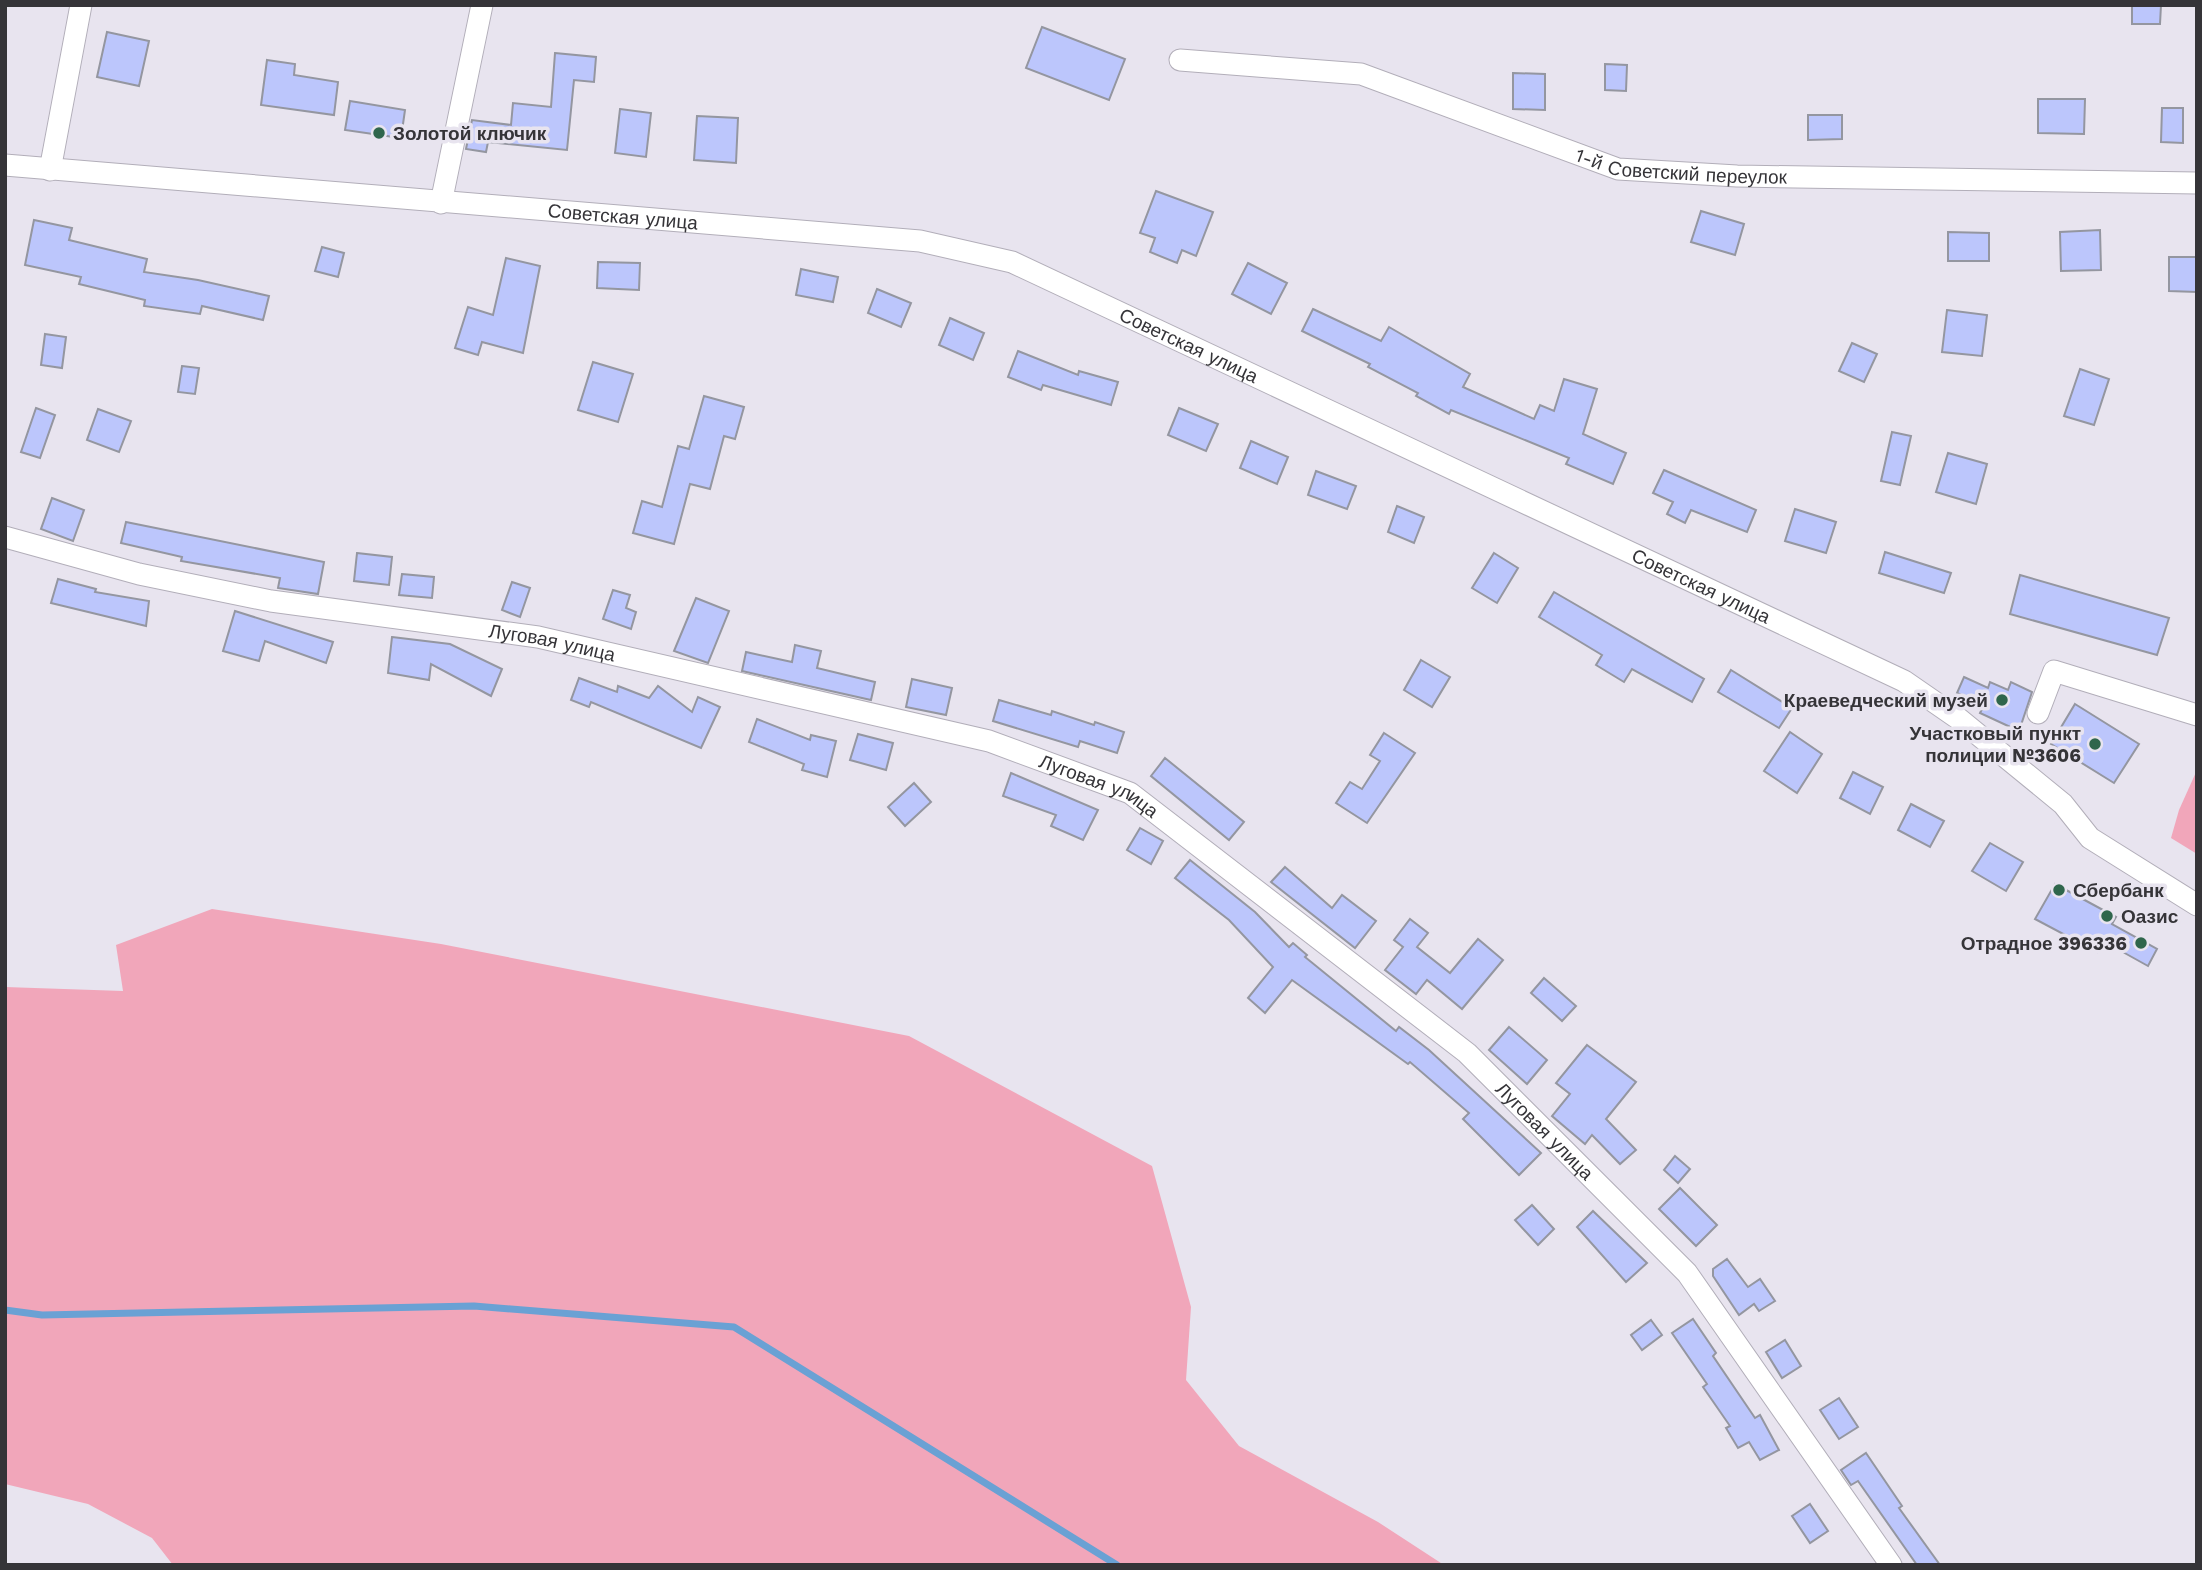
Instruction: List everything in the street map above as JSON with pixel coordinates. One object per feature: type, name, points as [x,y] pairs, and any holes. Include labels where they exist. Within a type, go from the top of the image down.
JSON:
[{"type":"street","points":[[50,170],[81,5]]},
{"type":"street","points":[[440,203],[482,5]]},
{"type":"street","name":"1-й Советский переулок","points":[[1180,60],[1361,74],[1618,169],[1737,176],[2197,183]]},
{"type":"street","name":"Советская улица","points":[[5,165],[920,241],[1012,262],[1904,681],[1959,719],[2063,804],[2090,838],[2197,905]]},
{"type":"street","name":"Луговая улица","points":[[5,537],[139,574],[271,601],[538,637],[989,741],[1130,793],[1466,1053],[1678,1264],[1891,1565]]},
{"type":"street","points":[[2038,713],[2054,671],[2197,715]]},
{"type":"shaded area","points":[[2197,770],[2197,854],[2171,838],[2179,810]]},
{"type":"shaded area","points":[[212,909],[441,944],[909,1036],[1152,1166],[1191,1307],[1186,1380],[1239,1446],[1378,1522],[1444,1565],[173,1565],[152,1538],[88,1504],[5,1484],[5,987],[123,991],[116,945]]},
{"type":"building","points":[[2132,5],[2161,5],[2160,24],[2132,24]]},
{"type":"building","points":[[1042,27],[1125,59],[1109,100],[1026,68]]},
{"type":"building","points":[[107,32],[149,41],[139,86],[97,77]]},
{"type":"building","points":[[555,53],[596,57],[594,82],[574,80],[567,150],[488,142],[486,152],[466,149],[472,120],[511,125],[513,103],[551,107]]},
{"type":"building","points":[[267,60],[295,64],[294,75],[338,82],[334,115],[261,105]]},
{"type":"building","points":[[1605,64],[1627,65],[1626,91],[1605,90]]},
{"type":"building","points":[[1513,73],[1545,74],[1545,110],[1513,109]]},
{"type":"building","points":[[2038,99],[2085,99],[2084,134],[2038,133]]},
{"type":"building","points":[[350,101],[405,110],[401,138],[345,130]]},
{"type":"building","points":[[2162,108],[2183,108],[2183,143],[2161,142]]},
{"type":"building","points":[[620,109],[651,113],[646,157],[615,153]]},
{"type":"building","points":[[1808,115],[1842,115],[1842,139],[1808,140]]},
{"type":"building","points":[[697,116],[738,118],[736,163],[694,160]]},
{"type":"building","points":[[1156,191],[1213,212],[1196,256],[1182,250],[1177,263],[1150,252],[1155,238],[1140,233]]},
{"type":"building","points":[[1701,211],[1744,224],[1735,255],[1691,242]]},
{"type":"building","points":[[34,220],[72,228],[69,240],[147,259],[144,272],[198,280],[269,296],[263,320],[202,306],[200,314],[144,306],[145,300],[79,284],[81,277],[25,265]]},
{"type":"building","points":[[2100,230],[2101,270],[2061,271],[2060,232]]},
{"type":"building","points":[[1948,232],[1989,233],[1989,261],[1948,261]]},
{"type":"building","points":[[322,247],[344,253],[338,277],[315,271]]},
{"type":"building","points":[[2169,257],[2197,257],[2197,292],[2169,291]]},
{"type":"building","points":[[506,258],[540,266],[523,353],[482,342],[478,355],[455,348],[468,307],[493,315]]},
{"type":"building","points":[[598,262],[640,263],[639,290],[597,288]]},
{"type":"building","points":[[1248,263],[1287,283],[1271,314],[1232,294]]},
{"type":"building","points":[[801,269],[838,277],[833,302],[796,295]]},
{"type":"building","points":[[877,289],[911,303],[901,327],[868,313]]},
{"type":"building","points":[[1313,309],[1381,341],[1389,327],[1470,374],[1463,387],[1534,419],[1540,405],[1554,411],[1564,379],[1597,389],[1583,434],[1626,453],[1613,484],[1566,464],[1569,458],[1451,410],[1449,414],[1416,396],[1418,393],[1368,367],[1370,364],[1302,331]]},
{"type":"building","points":[[1947,310],[1987,315],[1982,356],[1942,352]]},
{"type":"building","points":[[950,318],[984,333],[973,360],[939,345]]},
{"type":"building","points":[[45,334],[66,337],[62,368],[41,365]]},
{"type":"building","points":[[1852,343],[1877,354],[1864,382],[1839,371]]},
{"type":"building","points":[[1018,351],[1078,375],[1079,371],[1118,382],[1111,405],[1043,385],[1041,390],[1008,377]]},
{"type":"building","points":[[593,362],[633,374],[618,422],[578,410]]},
{"type":"building","points":[[182,366],[199,368],[195,394],[178,392]]},
{"type":"building","points":[[2080,369],[2109,379],[2094,425],[2064,416]]},
{"type":"building","points":[[704,396],[744,407],[735,439],[724,436],[710,489],[690,484],[674,544],[633,533],[642,501],[662,507],[678,446],[689,449]]},
{"type":"building","points":[[36,408],[55,415],[40,458],[21,452]]},
{"type":"building","points":[[1179,408],[1218,424],[1206,451],[1168,435]]},
{"type":"building","points":[[98,409],[131,421],[119,452],[87,440]]},
{"type":"building","points":[[1892,432],[1911,436],[1900,485],[1881,481]]},
{"type":"building","points":[[1251,441],[1288,457],[1277,484],[1240,468]]},
{"type":"building","points":[[1948,453],[1987,464],[1976,504],[1936,492]]},
{"type":"building","points":[[1664,470],[1756,510],[1747,532],[1691,510],[1685,523],[1667,514],[1673,502],[1653,493]]},
{"type":"building","points":[[1316,471],[1356,486],[1347,509],[1308,495]]},
{"type":"building","points":[[52,498],[84,510],[73,541],[41,529]]},
{"type":"building","points":[[1397,506],[1424,517],[1414,543],[1388,532]]},
{"type":"building","points":[[1795,509],[1836,522],[1826,553],[1785,541]]},
{"type":"building","points":[[126,522],[324,562],[318,594],[278,588],[280,578],[181,561],[182,557],[121,543]]},
{"type":"building","points":[[1885,552],[1951,573],[1944,593],[1879,573]]},
{"type":"building","points":[[357,553],[392,557],[389,585],[354,581]]},
{"type":"building","points":[[1494,553],[1518,568],[1497,603],[1472,588]]},
{"type":"building","points":[[402,574],[434,577],[432,598],[399,595]]},
{"type":"building","points":[[2020,575],[2169,618],[2157,655],[2010,614]]},
{"type":"building","points":[[58,579],[96,589],[95,592],[149,601],[146,626],[51,603]]},
{"type":"building","points":[[512,582],[530,588],[520,617],[502,610]]},
{"type":"building","points":[[613,590],[630,595],[626,608],[636,612],[631,629],[603,619]]},
{"type":"building","points":[[1554,592],[1704,679],[1692,702],[1632,669],[1624,682],[1596,665],[1602,655],[1539,617]]},
{"type":"building","points":[[696,598],[729,611],[708,663],[674,651]]},
{"type":"building","points":[[235,611],[333,642],[326,663],[265,641],[259,661],[223,651]]},
{"type":"building","points":[[392,637],[450,644],[502,669],[491,696],[431,664],[429,680],[388,673]]},
{"type":"building","points":[[795,645],[821,651],[817,668],[875,682],[871,700],[742,671],[746,652],[792,662]]},
{"type":"building","points":[[1421,660],[1450,677],[1432,707],[1404,690]]},
{"type":"building","points":[[1731,670],[1792,708],[1779,728],[1718,692]]},
{"type":"building","name":"Краеведческий музей","points":[[1964,677],[1988,688],[1990,682],[2008,690],[2011,682],[2032,692],[2019,731],[1980,713],[1984,705],[1957,693]]},
{"type":"building","points":[[579,678],[617,692],[618,686],[649,698],[658,686],[692,712],[698,697],[720,707],[701,748],[591,702],[589,707],[571,700]]},
{"type":"building","points":[[912,679],[952,688],[946,715],[906,707]]},
{"type":"building","points":[[999,700],[1051,715],[1052,711],[1094,725],[1095,722],[1124,732],[1117,753],[1080,741],[1078,747],[993,721]]},
{"type":"building","name":"Участковый пункт полиции №3606","points":[[2075,704],[2139,744],[2114,783],[2051,744]]},
{"type":"building","points":[[757,719],[810,740],[811,735],[836,741],[827,777],[802,770],[804,764],[749,742]]},
{"type":"building","points":[[1790,732],[1822,754],[1797,793],[1764,771]]},
{"type":"building","points":[[1384,733],[1415,753],[1367,823],[1336,803],[1350,782],[1362,789],[1380,761],[1370,755]]},
{"type":"building","points":[[858,734],[893,743],[886,770],[850,760]]},
{"type":"building","points":[[1165,758],[1244,822],[1229,840],[1151,776]]},
{"type":"building","points":[[1853,772],[1883,787],[1870,814],[1840,798]]},
{"type":"building","points":[[1011,773],[1098,810],[1083,840],[1051,826],[1056,815],[1003,796]]},
{"type":"building","points":[[914,783],[931,802],[905,826],[888,807]]},
{"type":"building","points":[[1911,804],[1944,821],[1930,847],[1898,830]]},
{"type":"building","points":[[1140,828],[1163,841],[1151,864],[1127,850]]},
{"type":"building","points":[[1990,843],[2023,862],[2006,891],[1972,871]]},
{"type":"building","points":[[1190,860],[1255,912],[1289,947],[1293,943],[1307,955],[1305,957],[1396,1031],[1399,1027],[1429,1050],[1541,1153],[1519,1175],[1463,1119],[1469,1113],[1410,1062],[1408,1064],[1292,980],[1265,1013],[1248,998],[1273,967],[1229,920],[1175,878]]},
{"type":"building","points":[[1285,867],[1332,908],[1342,895],[1376,921],[1355,948],[1271,882]]},
{"type":"building","points":[[2055,884],[2116,917],[2112,924],[2157,949],[2148,966],[2103,941],[2097,952],[2035,919]]},
{"type":"building","points":[[1410,919],[1428,933],[1417,947],[1450,973],[1478,939],[1503,960],[1462,1009],[1427,980],[1416,994],[1385,970],[1403,947],[1394,940]]},
{"type":"building","points":[[1544,978],[1576,1006],[1562,1021],[1531,993]]},
{"type":"building","points":[[1509,1027],[1547,1060],[1527,1084],[1489,1050]]},
{"type":"building","points":[[1587,1045],[1636,1082],[1606,1119],[1636,1150],[1620,1164],[1592,1135],[1585,1144],[1552,1116],[1570,1094],[1556,1083]]},
{"type":"building","points":[[1675,1156],[1690,1169],[1678,1183],[1664,1170]]},
{"type":"building","points":[[1680,1188],[1717,1225],[1696,1246],[1659,1209]]},
{"type":"building","points":[[1532,1205],[1554,1229],[1538,1245],[1515,1220]]},
{"type":"building","points":[[1593,1211],[1647,1263],[1626,1282],[1577,1227]]},
{"type":"building","points":[[1727,1259],[1748,1287],[1760,1279],[1775,1301],[1759,1311],[1754,1304],[1739,1315],[1713,1276],[1713,1269]]},
{"type":"building","points":[[1693,1319],[1716,1353],[1713,1356],[1755,1418],[1760,1415],[1779,1450],[1760,1460],[1749,1442],[1738,1448],[1726,1428],[1730,1426],[1703,1387],[1707,1384],[1672,1333]]},
{"type":"building","points":[[1651,1320],[1662,1335],[1642,1350],[1631,1335]]},
{"type":"building","points":[[1785,1340],[1801,1366],[1782,1378],[1766,1352]]},
{"type":"building","points":[[1839,1398],[1858,1427],[1839,1439],[1820,1410]]},
{"type":"building","points":[[1866,1453],[1902,1506],[1899,1508],[1940,1565],[1917,1565],[1858,1481],[1851,1485],[1841,1470]]},
{"type":"building","points":[[1810,1504],[1828,1531],[1810,1543],[1792,1516]]},
{"type":"waterway","points":[[5,1310],[42,1315],[474,1306],[734,1327],[1117,1565]]},
{"type":"place","name":"Золотой ключик","points":[[379,133]]},
{"type":"place","name":"Краеведческий музей","points":[[2002,700]]},
{"type":"place","name":"Участковый пункт полиции №3606","points":[[2095,744]]},
{"type":"place","name":"Сбербанк","points":[[2059,890]]},
{"type":"place","name":"Оазис","points":[[2107,916]]},
{"type":"place","name":"Отрадное 396336","points":[[2141,943]]}]
